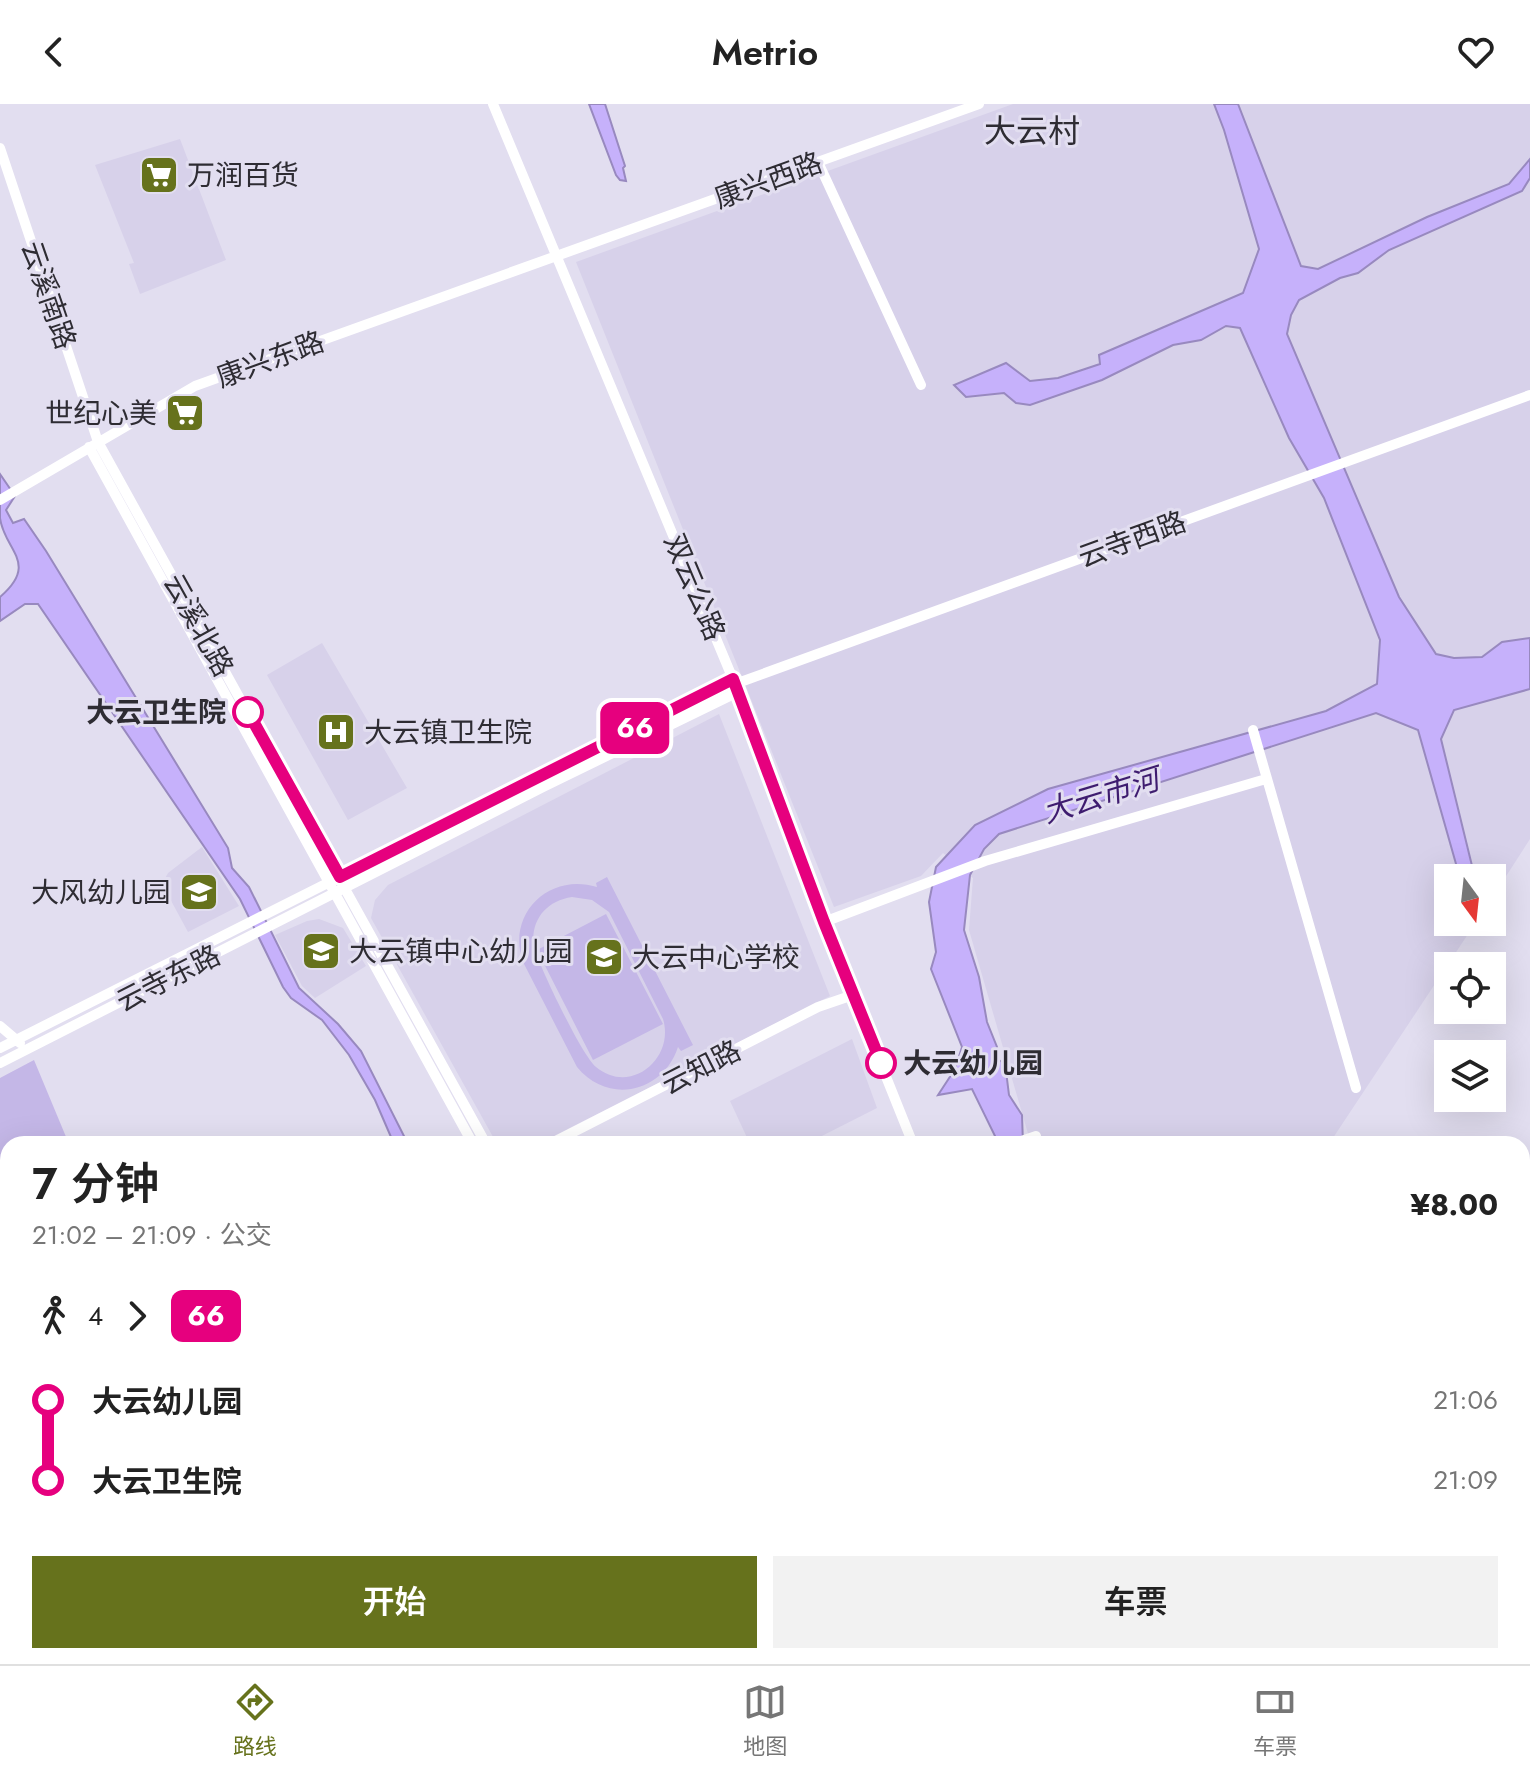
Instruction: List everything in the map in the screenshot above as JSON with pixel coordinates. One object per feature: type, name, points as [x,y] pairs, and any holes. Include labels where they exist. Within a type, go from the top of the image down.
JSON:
[{"type":"street","name":"双云公路","points":[[493,104],[735,685],[824,922],[910,1136]]},
{"type":"street","name":"康兴西路","points":[[557,257],[979,104]]},
{"type":"street","name":"云溪南路","points":[[0,148],[94,445]]},
{"type":"street","points":[[818,162],[921,385]]},
{"type":"street","name":"康兴东路","points":[[0,500],[195,386],[557,257]]},
{"type":"street","name":"云寺西路","points":[[735,685],[1530,395]]},
{"type":"street","name":"云溪北路","points":[[94,445],[340,877],[482,1136]]},
{"type":"street","name":"云溪北路","points":[[94,445],[469,1136]]},
{"type":"street","points":[[340,877],[735,685]]},
{"type":"street","points":[[346,889],[735,685]]},
{"type":"street","points":[[1253,730],[1356,1088]]},
{"type":"street","points":[[824,922],[985,861],[1266,779]]},
{"type":"street","name":"云寺东路","points":[[0,1048],[340,877]]},
{"type":"street","name":"云寺东路","points":[[0,1063],[346,889]]},
{"type":"street","name":"云知路","points":[[566,1136],[818,1007],[853,995]]},
{"type":"street","points":[[0,1026],[27,1050]]},
{"type":"shaded area","points":[[1013,104],[1530,104],[1530,839],[1506,876],[1506,864],[1434,864],[1434,936],[1467,936],[1456,952],[1434,952],[1434,985],[1334,1136],[1029,1136],[969,930],[973,878],[943,853],[921,876],[834,907],[576,262]]},
{"type":"shaded area","points":[[180,139],[226,260],[140,294],[129,264],[134,263],[95,165]]},
{"type":"shaded area","name":"大云镇卫生院","points":[[322,643],[407,788],[348,820],[267,675]]},
{"type":"shaded area","name":"大云中心学校","points":[[719,714],[830,996],[554,1136],[493,1136],[371,918],[375,900],[388,885]]},
{"type":"shaded area","name":"大风幼儿园","points":[[202,847],[239,906],[188,932],[162,884],[168,873]]},
{"type":"shaded area","points":[[607,877],[693,1045],[681,1051],[678,1047],[671,1063],[660,1075],[648,1084],[634,1088],[619,1090],[604,1086],[577,1067],[523,962],[519,944],[526,913],[548,891],[579,884],[597,887],[596,883]],"holes":[[[572,897],[592,900],[609,912],[663,1019],[663,1047],[656,1059],[636,1075],[609,1075],[589,1059],[535,951],[536,923],[546,909],[553,903]]]},
{"type":"shaded area","points":[[606,914],[663,1024],[593,1060],[537,950]]},
{"type":"shaded area","name":"大云镇中心幼儿园","points":[[319,919],[343,928],[366,966],[315,998],[302,986],[275,935]]},
{"type":"shaded area","name":"大云幼儿园","points":[[852,1039],[877,1108],[822,1136],[746,1136],[730,1101]]},
{"type":"shaded area","points":[[34,1060],[66,1136],[0,1136],[0,1078]]},
{"type":"water","points":[[589,104],[605,104],[625,166],[626,181],[616,175]]},
{"type":"water","name":"大云市河","points":[[1214,104],[1238,104],[1301,266],[1318,269],[1427,217],[1509,184],[1530,159],[1530,178],[1522,191],[1389,250],[1358,273],[1340,278],[1299,300],[1291,315],[1287,334],[1399,597],[1436,654],[1454,658],[1482,657],[1502,642],[1530,638],[1530,689],[1454,710],[1441,739],[1472,864],[1456,864],[1418,730],[1376,713],[999,834],[984,849],[970,875],[964,930],[979,977],[998,1060],[1003,1062],[1006,1071],[1009,1095],[1022,1115],[1023,1136],[995,1136],[972,1089],[938,1095],[955,1069],[962,1047],[931,969],[936,952],[929,902],[936,867],[975,825],[1048,789],[1326,711],[1377,684],[1380,640],[1324,498],[1289,438],[1240,328],[1226,326],[1201,340],[1173,345],[1102,380],[1030,405],[1016,403],[1004,393],[966,397],[954,385],[1006,363],[1030,381],[1058,378],[1100,364],[1099,355],[1243,293],[1259,249]]},
{"type":"water","points":[[0,474],[15,496],[6,510],[13,523],[24,519],[46,551],[228,848],[232,868],[249,887],[299,988],[338,1024],[361,1051],[404,1136],[391,1136],[375,1100],[349,1055],[322,1020],[291,998],[283,987],[240,899],[38,604],[25,604],[0,621],[0,597],[12,585],[19,566],[0,518]]},
{"type":"bus line","name":"66","points":[[248,712],[340,877],[733,679],[824,922],[881,1063]]},
{"type":"place","name":"万润百货","points":[[159,175]]},
{"type":"place","name":"世纪心美","points":[[185,413]]},
{"type":"place","name":"大云卫生院","points":[[248,712]]},
{"type":"place","name":"大云镇卫生院","points":[[336,732]]},
{"type":"place","name":"大风幼儿园","points":[[199,892]]},
{"type":"place","name":"大云镇中心幼儿园","points":[[321,951]]},
{"type":"place","name":"大云中心学校","points":[[604,957]]},
{"type":"place","name":"大云幼儿园","points":[[881,1063]]},
{"type":"district","name":"大云村","points":[[1032,131]]}]
